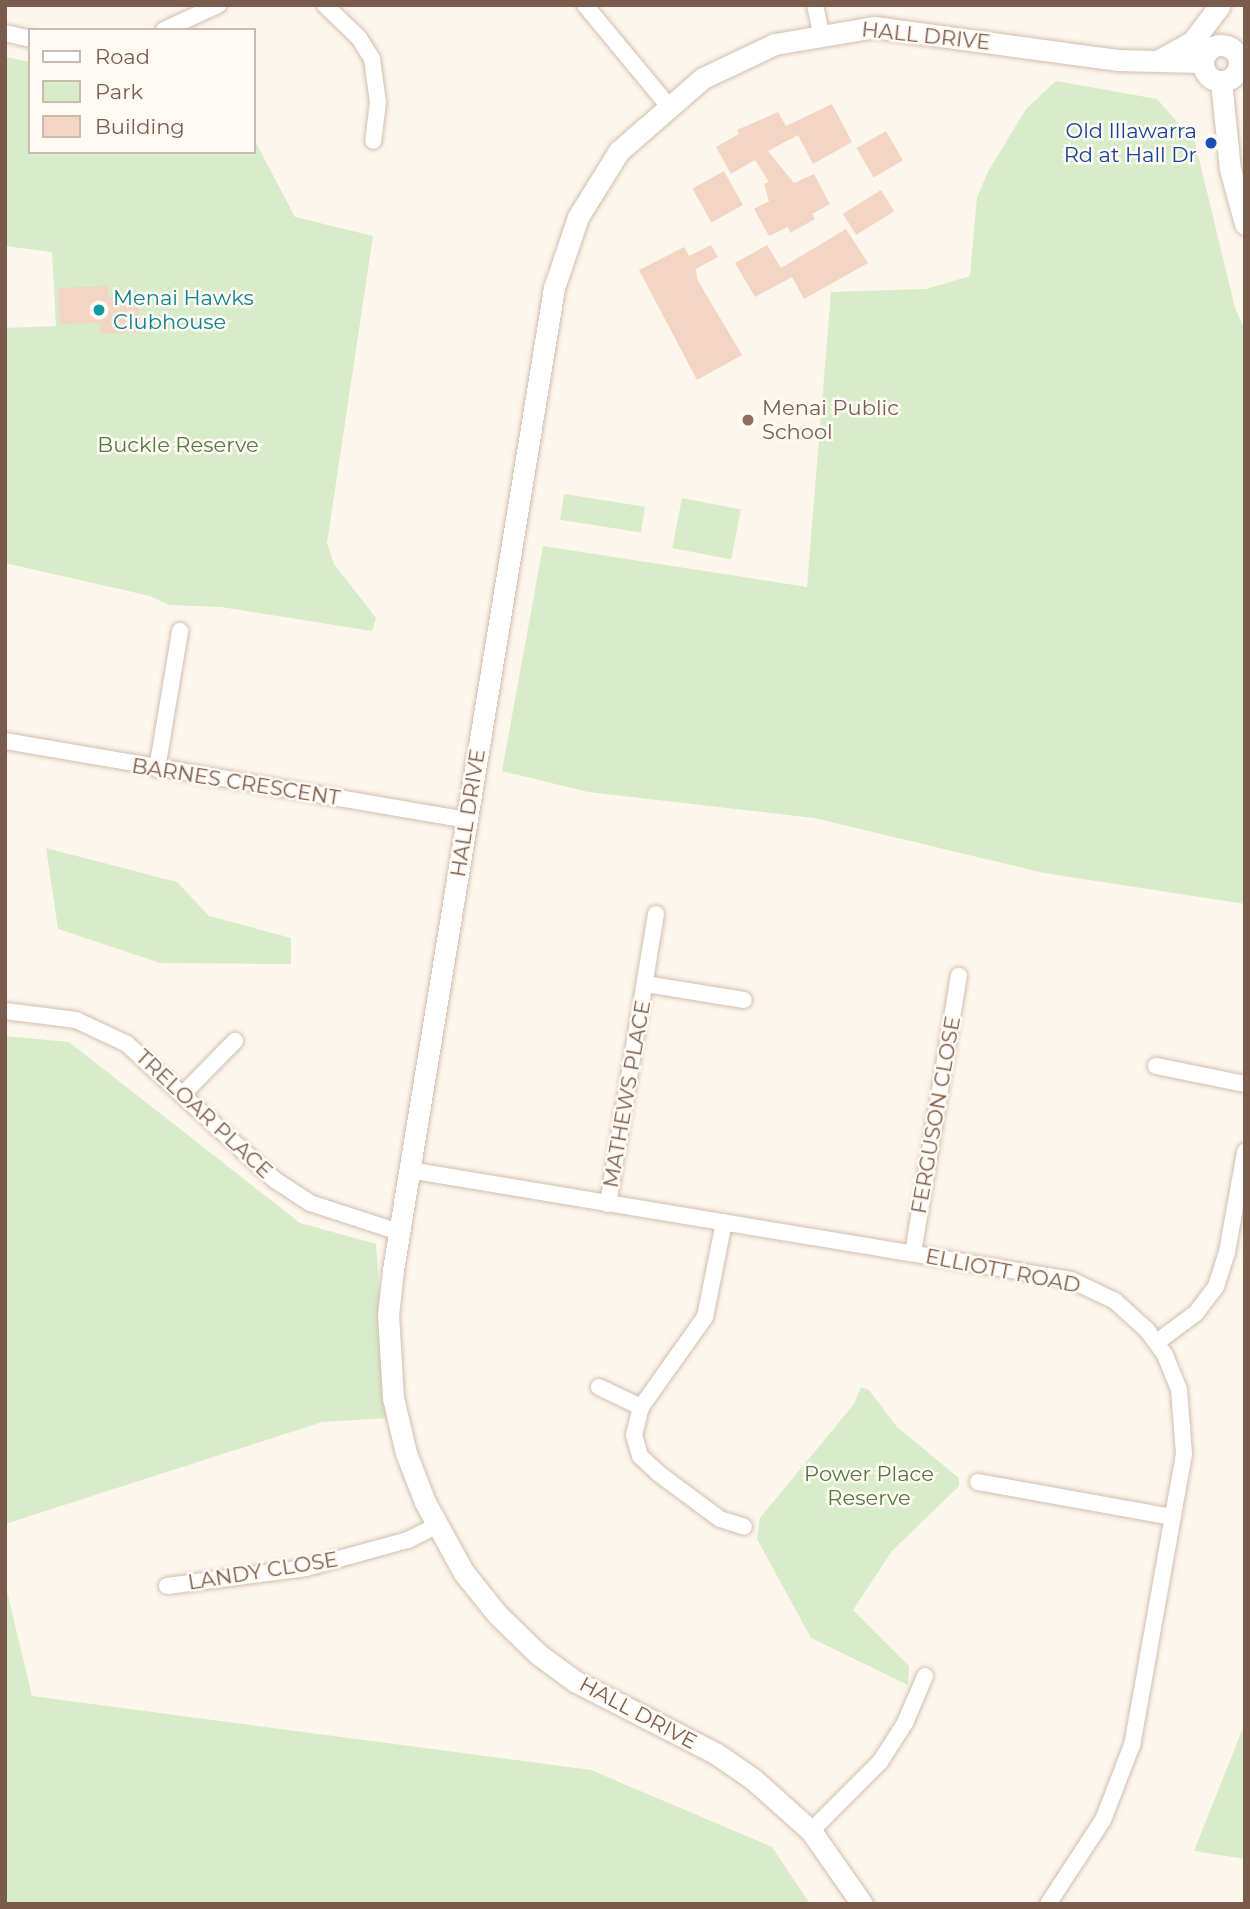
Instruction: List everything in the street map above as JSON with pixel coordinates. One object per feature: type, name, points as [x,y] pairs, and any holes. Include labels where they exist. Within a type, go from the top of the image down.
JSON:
[{"type":"street","points":[[168,28],[218,5]]},
{"type":"street","points":[[325,5],[359,38],[372,60],[378,102],[373,141]]},
{"type":"street","points":[[585,5],[667,104]]},
{"type":"street","points":[[815,5],[821,34]]},
{"type":"street","points":[[1220,5],[1221,46]]},
{"type":"street","points":[[1156,61],[1186,47],[1220,5]]},
{"type":"street","name":"HALL DRIVE","points":[[862,1904],[811,1831],[753,1779],[715,1753],[612,1703],[538,1654],[464,1573],[415,1478],[393,1398],[388,1315],[399,1232],[558,273],[578,217],[603,173],[667,104],[737,59],[775,44],[874,27],[1117,60],[1203,62]]},
{"type":"street","points":[[5,33],[28,38]]},
{"type":"street","points":[[1221,46],[1234,50],[1239,65],[1231,78],[1221,81],[1206,73],[1203,62],[1210,49],[1221,46]]},
{"type":"street","points":[[1221,81],[1230,169],[1245,224]]},
{"type":"street","points":[[157,769],[180,631]]},
{"type":"street","name":"BARNES CRESCENT","points":[[5,741],[467,820]]},
{"type":"street","name":"MATHEWS PLACE","points":[[608,1204],[656,914]]},
{"type":"street","name":"FERGUSON CLOSE","points":[[913,1253],[959,976]]},
{"type":"street","name":"MATHEWS PLACE","points":[[645,984],[744,1000]]},
{"type":"street","name":"TRELOAR PLACE","points":[[5,1011],[76,1020],[127,1044],[184,1093],[275,1180],[310,1203],[399,1232]]},
{"type":"street","points":[[184,1093],[235,1041]]},
{"type":"street","points":[[1156,1066],[1245,1084]]},
{"type":"street","points":[[1157,1342],[1196,1314],[1216,1286],[1227,1252],[1245,1152]]},
{"type":"street","name":"ELLIOTT ROAD","points":[[409,1170],[1071,1280],[1115,1301],[1157,1342],[1172,1369],[1184,1422],[1184,1454],[1132,1745],[1104,1820],[1048,1904]]},
{"type":"street","points":[[724,1222],[705,1317],[641,1407],[634,1434],[648,1465],[720,1520],[744,1527]]},
{"type":"street","points":[[599,1387],[641,1407]]},
{"type":"street","points":[[978,1482],[1172,1517]]},
{"type":"street","name":"LANDY CLOSE","points":[[167,1586],[306,1568],[408,1540],[437,1525]]},
{"type":"street","points":[[811,1831],[880,1762],[905,1723],[925,1676]]},
{"type":"green space","name":"Buckle Reserve","points":[[5,57],[28,62],[28,154],[256,154],[256,143],[295,217],[373,236],[327,543],[334,564],[376,618],[372,631],[221,607],[169,605],[150,596],[5,563],[5,328],[56,326],[52,252],[5,246]]},
{"type":"green space","points":[[1056,81],[1157,99],[1195,142],[1235,308],[1245,330],[1245,904],[1044,873],[814,818],[588,792],[502,771],[543,546],[807,587],[831,292],[926,289],[970,276],[977,197],[989,170],[1026,109]]},
{"type":"green space","points":[[564,494],[645,507],[641,533],[560,520]]},
{"type":"green space","points":[[682,498],[741,509],[731,560],[672,548]]},
{"type":"green space","points":[[46,848],[177,882],[209,916],[291,938],[291,964],[160,963],[58,929]]},
{"type":"green space","points":[[5,1036],[69,1042],[300,1223],[376,1244],[388,1418],[322,1422],[5,1524]]},
{"type":"green space","name":"Power Place Reserve","points":[[861,1387],[869,1390],[897,1427],[959,1478],[959,1486],[892,1551],[853,1610],[909,1666],[908,1685],[811,1638],[757,1539],[760,1518],[854,1404]]},
{"type":"green space","points":[[5,1583],[32,1696],[591,1770],[772,1847],[810,1904],[5,1904]]},
{"type":"green space","points":[[1245,1723],[1245,1859],[1194,1851]]},
{"type":"building","points":[[832,104],[852,142],[813,164],[798,135],[768,151],[794,183],[814,174],[830,204],[812,214],[815,219],[790,233],[788,227],[769,236],[754,209],[769,201],[764,184],[769,182],[755,160],[731,174],[716,147],[739,134],[737,130],[778,112],[786,126]]},
{"type":"building","points":[[886,131],[903,160],[874,177],[857,148]]},
{"type":"building","points":[[724,171],[743,205],[711,223],[693,188]]},
{"type":"building","points":[[881,190],[894,211],[856,235],[843,214]]},
{"type":"building","points":[[846,229],[868,263],[804,299],[792,277],[755,297],[735,263],[767,245],[781,268]]},
{"type":"building","points":[[711,245],[718,257],[696,269],[697,279],[742,355],[697,380],[639,270],[684,247],[689,256]]},
{"type":"building","name":"Menai Hawks Clubhouse","points":[[108,286],[108,297],[138,296],[140,332],[100,334],[99,323],[60,324],[58,288]]},
{"type":"place","name":"Old Illawarra Rd at Hall Dr","points":[[1211,143]]},
{"type":"place","name":"Menai Hawks Clubhouse","points":[[99,310]]},
{"type":"place","name":"Menai Public School","points":[[748,420]]}]
